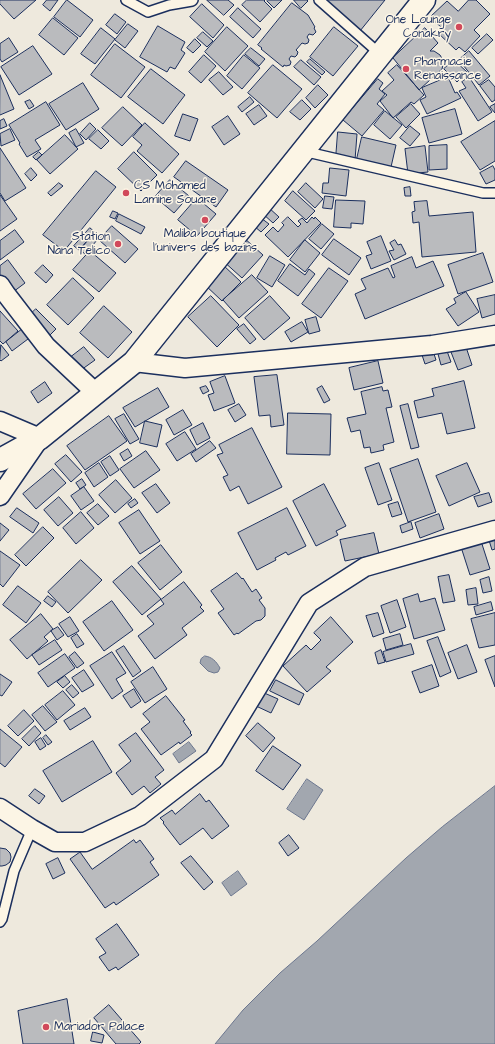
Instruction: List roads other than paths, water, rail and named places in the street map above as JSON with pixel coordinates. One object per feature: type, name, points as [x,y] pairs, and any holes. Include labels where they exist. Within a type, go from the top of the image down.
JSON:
[{"type":"main road","points":[[0,460],[40,438],[134,362],[424,0]]},
{"type":"street","points":[[0,285],[46,346],[96,393]]},
{"type":"street","points":[[134,362],[185,368],[432,345],[495,335]]},
{"type":"street","points":[[0,421],[40,438],[0,496]]},
{"type":"street","points":[[0,808],[55,842],[85,842],[140,816],[214,759],[309,603],[365,567],[495,530]]},
{"type":"lane","points":[[126,0],[148,12],[169,5],[192,0]]},
{"type":"lane","points":[[319,0],[380,54]]},
{"type":"lane","points":[[303,151],[483,193],[495,193]]},
{"type":"lane","points":[[0,922],[2,920],[14,871],[32,829]]},
{"type":"place","name":"One Lounge Conakry","points":[[459,27]]},
{"type":"place","name":"Pharmacie Renaissance","points":[[406,69]]},
{"type":"place","name":"CS Mohamed Lamine Souare","points":[[126,193]]},
{"type":"place","name":"Maliba boutique l'univers des bazins","points":[[205,220]]},
{"type":"place","name":"Station Nana Telico","points":[[118,244]]},
{"type":"place","name":"Mariador Palace","points":[[46,1027]]}]
